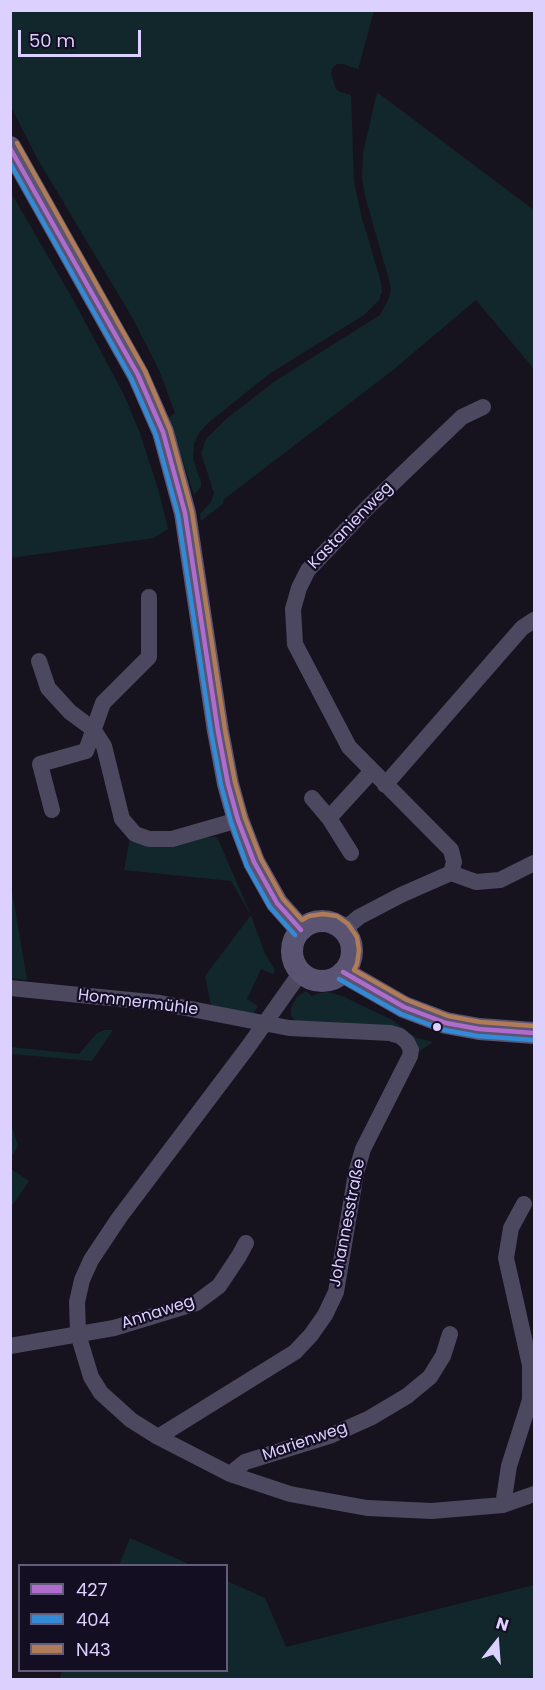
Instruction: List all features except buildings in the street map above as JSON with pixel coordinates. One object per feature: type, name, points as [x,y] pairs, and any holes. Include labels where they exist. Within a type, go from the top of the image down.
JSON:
[{"type":"main road","points":[[10,147],[138,375],[163,432],[185,513],[218,731],[228,784],[238,820],[254,862],[277,903],[302,930]]},
{"type":"main road","points":[[322,921],[344,930],[350,940],[352,951],[350,962],[343,972],[334,978],[322,980],[311,978],[301,972],[295,962],[293,951],[295,939],[302,930],[311,923],[322,921]]},
{"type":"main road","points":[[343,972],[404,1007],[446,1023],[479,1029],[534,1033]]},
{"type":"street","name":"Kastanienweg","points":[[451,873],[454,862],[451,850],[349,747],[295,644],[293,609],[299,588],[308,570],[367,508],[462,417],[483,406]]},
{"type":"street","points":[[52,810],[40,764],[86,751],[103,703],[149,657],[149,597]]},
{"type":"street","points":[[385,785],[522,628],[534,620]]},
{"type":"street","points":[[39,661],[48,688],[70,712],[93,729],[104,746],[122,819],[135,834],[149,839],[172,839],[238,820]]},
{"type":"street","points":[[329,818],[372,771]]},
{"type":"street","points":[[312,798],[329,818],[351,853]]},
{"type":"street","points":[[344,930],[359,917],[451,873],[476,882],[500,880],[534,863]]},
{"type":"street","points":[[301,972],[119,1218],[92,1260],[82,1280],[77,1302],[78,1334],[90,1377],[101,1393],[131,1420],[158,1437],[230,1473],[290,1494],[367,1508],[432,1511],[503,1505],[534,1494]]},
{"type":"street","name":"Hommermühle","points":[[10,988],[160,1003],[264,1023]]},
{"type":"street","name":"Johannesstraße","points":[[158,1437],[295,1352],[325,1315],[336,1292],[342,1266],[350,1207],[363,1149],[410,1056],[407,1042],[400,1036],[390,1033],[289,1028],[264,1023]]},
{"type":"street","points":[[503,1505],[509,1466],[530,1400],[530,1365],[506,1258],[511,1228],[524,1204]]},
{"type":"street","name":"Annaweg","points":[[10,1346],[114,1328],[196,1303],[219,1286],[246,1243]]},
{"type":"street","name":"Marienweg","points":[[230,1473],[245,1462],[332,1436],[370,1418],[407,1396],[430,1377],[443,1356],[450,1334]]},
{"type":"green space","points":[[10,11],[374,11],[358,69],[337,64],[332,68],[331,73],[336,89],[351,95],[354,181],[382,292],[379,300],[364,315],[269,374],[208,423],[199,433],[194,444],[193,459],[201,487],[194,495],[169,418],[175,413],[159,370],[132,317],[37,158],[11,107]]},
{"type":"green space","points":[[377,92],[534,210],[534,369],[476,300],[393,370],[223,500],[224,503],[201,521],[200,514],[211,502],[214,493],[201,453],[206,439],[226,419],[275,381],[380,315],[389,298],[391,290],[389,280],[362,178],[363,153]]},
{"type":"green space","points":[[10,191],[75,303],[125,397],[159,492],[168,529],[154,538],[11,558]]},
{"type":"green space","points":[[217,837],[251,915],[231,881],[124,870],[130,838]]},
{"type":"green space","points":[[11,885],[27,980],[11,978]]},
{"type":"green space","points":[[251,915],[265,954],[275,970],[273,974],[261,969],[247,999],[258,1006],[253,1015],[211,1005],[205,976]]},
{"type":"green space","points":[[306,991],[312,996],[328,992],[342,996],[392,1020],[417,1038],[433,1042],[417,1053],[416,1047],[296,1021],[291,1016],[291,1007],[297,997]]},
{"type":"green space","points":[[113,1030],[92,1061],[11,1054],[11,1047],[79,1054],[97,1033]]},
{"type":"green space","points":[[10,1121],[18,1146],[11,1158],[10,1158]]},
{"type":"green space","points":[[11,1169],[29,1181],[11,1207]]},
{"type":"green space","points":[[130,1538],[189,1564],[119,1564]]},
{"type":"green space","points":[[228,1581],[265,1598],[286,1647],[534,1585],[534,1679],[60,1679],[62,1672],[228,1672]]},
{"type":"transit line","name":"N43","points":[[17,143],[145,371],[170,430],[192,512],[235,782],[245,818],[261,859],[283,899],[302,920],[309,916],[323,914],[337,916],[348,924],[357,937],[359,950],[354,970],[407,1000],[448,1016],[480,1022],[534,1026]]},
{"type":"transit line","name":"427","points":[[10,148],[138,375],[163,432],[185,513],[228,784],[238,820],[254,862],[277,903],[301,930]]},
{"type":"transit line","name":"404","points":[[10,163],[131,378],[156,435],[178,515],[211,732],[231,822],[247,866],[270,907],[295,935]]},
{"type":"transit line","name":"427","points":[[343,972],[404,1007],[446,1023],[479,1029],[534,1033]]},
{"type":"transit line","name":"404","points":[[339,979],[401,1014],[444,1030],[478,1036],[533,1040]]}]
